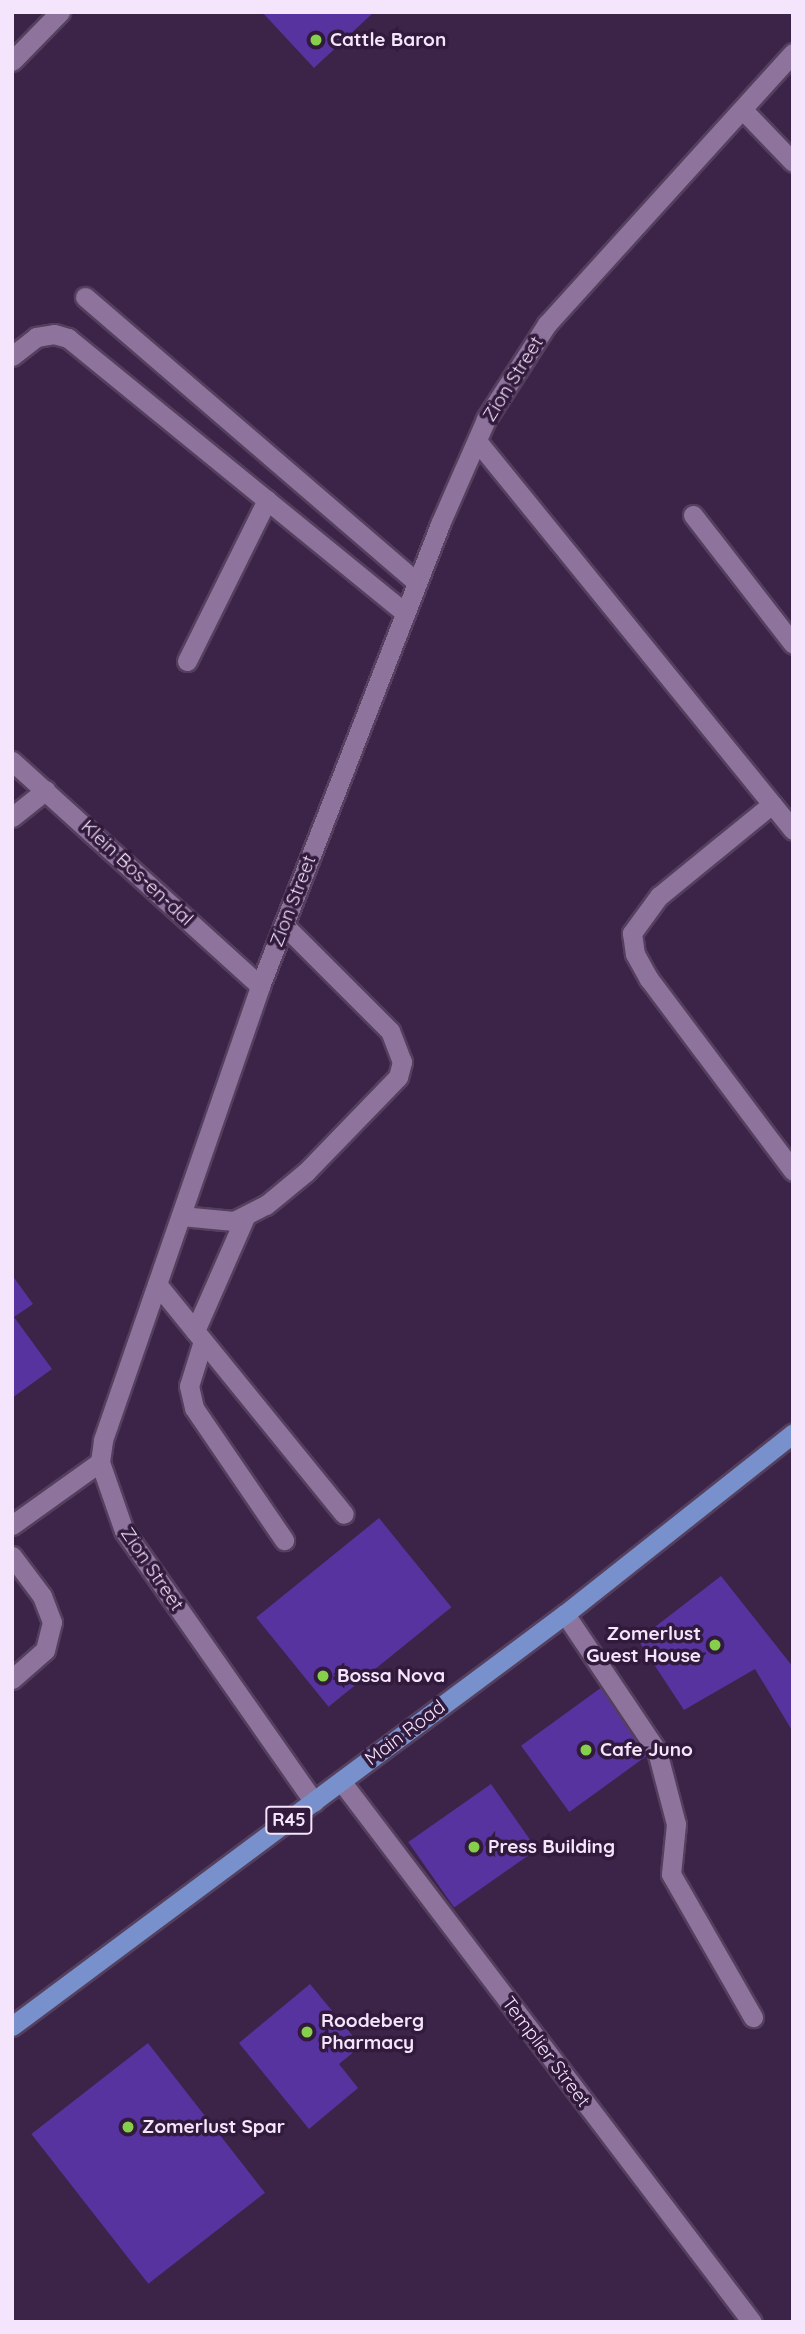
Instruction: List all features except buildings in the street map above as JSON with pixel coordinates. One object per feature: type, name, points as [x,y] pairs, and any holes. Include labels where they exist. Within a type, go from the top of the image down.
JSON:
[{"type":"main road","name":"Main Road","points":[[16,2017],[314,1802],[565,1614],[793,1433]]},
{"type":"street","points":[[12,61],[60,12]]},
{"type":"street","name":"Zion Street","points":[[314,1802],[124,1531],[100,1462],[103,1440],[260,986],[405,613],[477,440],[547,324],[793,53]]},
{"type":"street","points":[[743,110],[793,162]]},
{"type":"street","points":[[85,297],[417,583]]},
{"type":"street","points":[[12,356],[36,337],[54,334],[68,338],[405,613]]},
{"type":"street","points":[[477,440],[793,830]]},
{"type":"street","points":[[187,661],[267,499]]},
{"type":"street","points":[[693,515],[793,644]]},
{"type":"street","name":"Klein Bos-en-dal","points":[[12,761],[260,986]]},
{"type":"street","points":[[12,817],[46,790]]},
{"type":"street","points":[[772,804],[659,896],[632,933],[635,954],[649,979],[793,1171]]},
{"type":"street","points":[[181,1216],[220,1222],[245,1217],[306,1171],[392,1087],[402,1062],[390,1031],[284,925]]},
{"type":"street","points":[[245,1217],[199,1336],[188,1386],[194,1408],[284,1540]]},
{"type":"street","points":[[157,1284],[344,1514]]},
{"type":"street","points":[[12,1525],[100,1462]]},
{"type":"street","points":[[12,1556],[42,1596],[52,1622],[45,1650],[12,1678]]},
{"type":"street","points":[[565,1614],[657,1751],[676,1824],[671,1874],[753,2017]]},
{"type":"street","name":"Templier Street","points":[[341,1781],[752,2322]]},
{"type":"place","name":"Cattle Baron","points":[[316,40]]},
{"type":"place","name":"Zomerlust Guest House","points":[[715,1645]]},
{"type":"place","name":"Bossa Nova","points":[[323,1676]]},
{"type":"place","name":"Cafe Juno","points":[[586,1750]]},
{"type":"place","name":"Press Building","points":[[474,1847]]},
{"type":"place","name":"Roodeberg Pharmacy","points":[[307,2032]]},
{"type":"place","name":"Zomerlust Spar","points":[[128,2127]]}]
